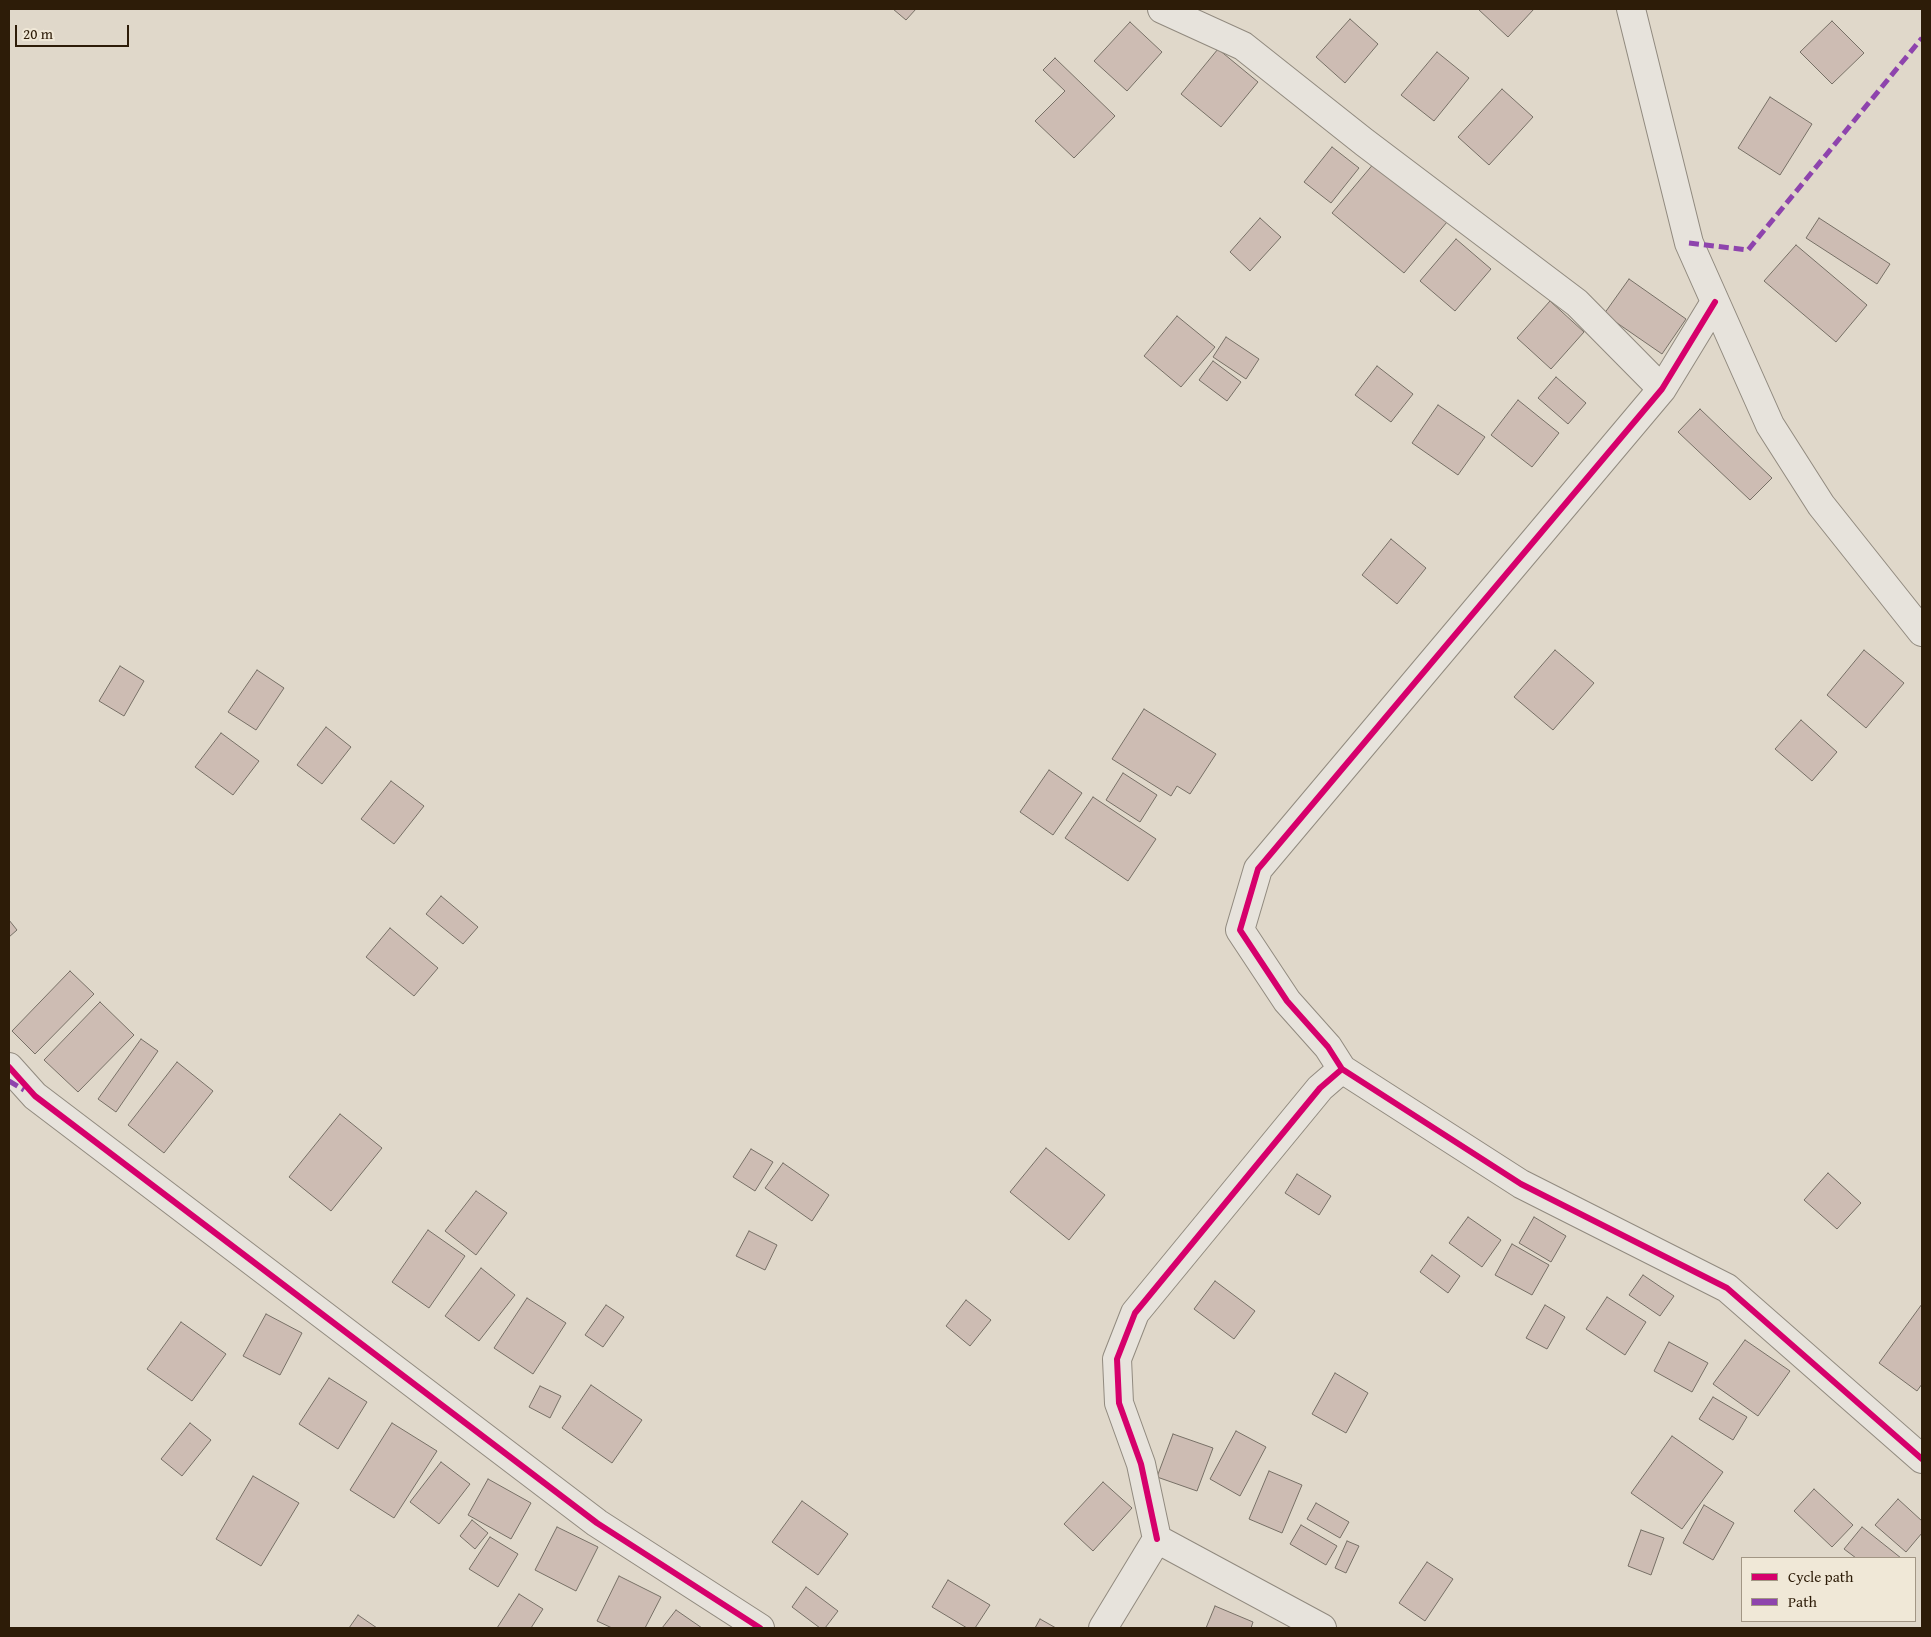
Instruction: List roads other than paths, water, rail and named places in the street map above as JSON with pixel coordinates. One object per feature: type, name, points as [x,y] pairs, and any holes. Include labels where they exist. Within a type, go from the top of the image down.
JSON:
[{"type":"street","points":[[1162,9],[1243,46],[1364,142],[1577,303],[1662,389]]},
{"type":"street","points":[[1630,9],[1689,243],[1770,425],[1821,505],[1922,632]]},
{"type":"street","points":[[1714,302],[1662,389],[1258,869],[1240,930],[1287,1001],[1328,1047],[1342,1069],[1521,1184],[1727,1288],[1922,1459]]},
{"type":"street","points":[[9,1067],[35,1096],[597,1523],[760,1628]]},
{"type":"street","points":[[1103,1628],[1157,1540],[1141,1464],[1119,1403],[1116,1359],[1135,1313],[1320,1088],[1342,1069]]},
{"type":"street","points":[[1157,1540],[1322,1628]]}]
